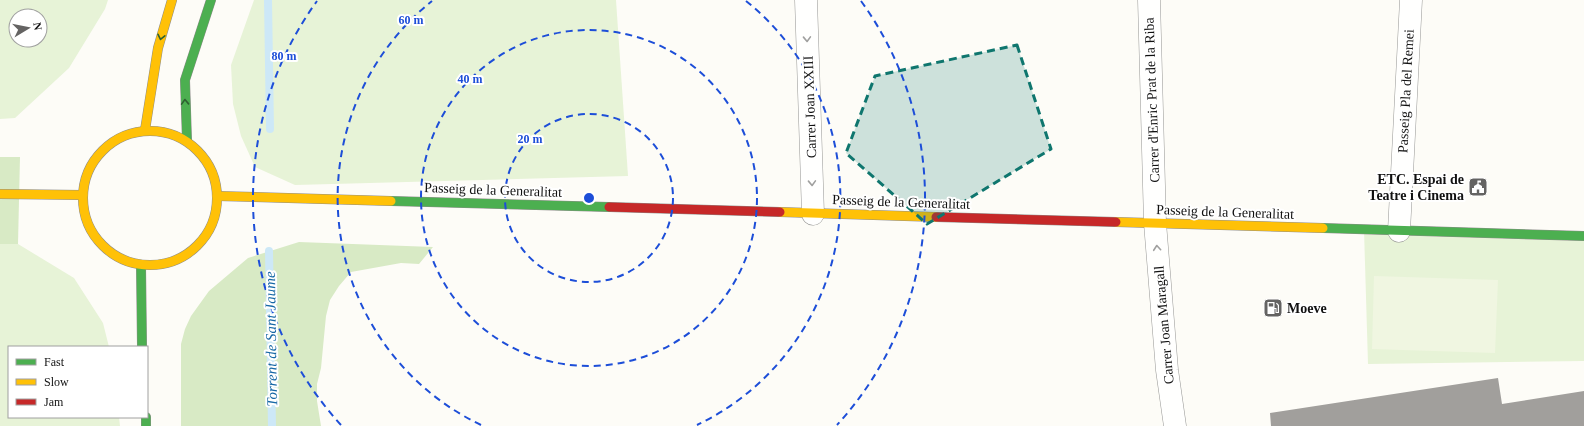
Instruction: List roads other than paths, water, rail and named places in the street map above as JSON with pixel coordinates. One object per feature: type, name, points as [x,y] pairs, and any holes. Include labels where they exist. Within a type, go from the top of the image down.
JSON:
[{"type":"street","points":[[145,130],[153,76],[165,18],[172,0]]},
{"type":"street","points":[[187,140],[185,80],[211,0]]},
{"type":"street","name":"Carrer Joan XXIII","points":[[806,0],[813,214]]},
{"type":"street","name":"Carrer d'Enric Prat de la Riba","points":[[1149,0],[1155,223]]},
{"type":"street","name":"Passeig Pla del Remei","points":[[1399,231],[1411,0]]},
{"type":"street","points":[[145,130],[166,132],[187,140],[203,156],[214,174],[217,196],[214,219],[203,240],[186,255],[164,264],[141,265],[122,259],[106,248],[93,233],[85,215],[83,195],[86,176],[95,158],[109,144],[126,135],[145,130]]},
{"type":"street","points":[[0,194],[83,195]]},
{"type":"street","name":"Passeig de la Generalitat","points":[[217,196],[1584,236]]},
{"type":"street","name":"Carrer Joan Maragall","points":[[1155,223],[1167,370],[1175,426]]},
{"type":"street","points":[[141,265],[142,346]]},
{"type":"waterway","name":"Torrent de Sant Jaume","points":[[268,0],[270,129]]},
{"type":"waterway","name":"Torrent de Sant Jaume","points":[[269,251],[272,426]]},
{"type":"place","name":"ETC. Espai de Teatre i Cinema","points":[[1478,187]]},
{"type":"place","name":"Moeve","points":[[1273,308]]}]
